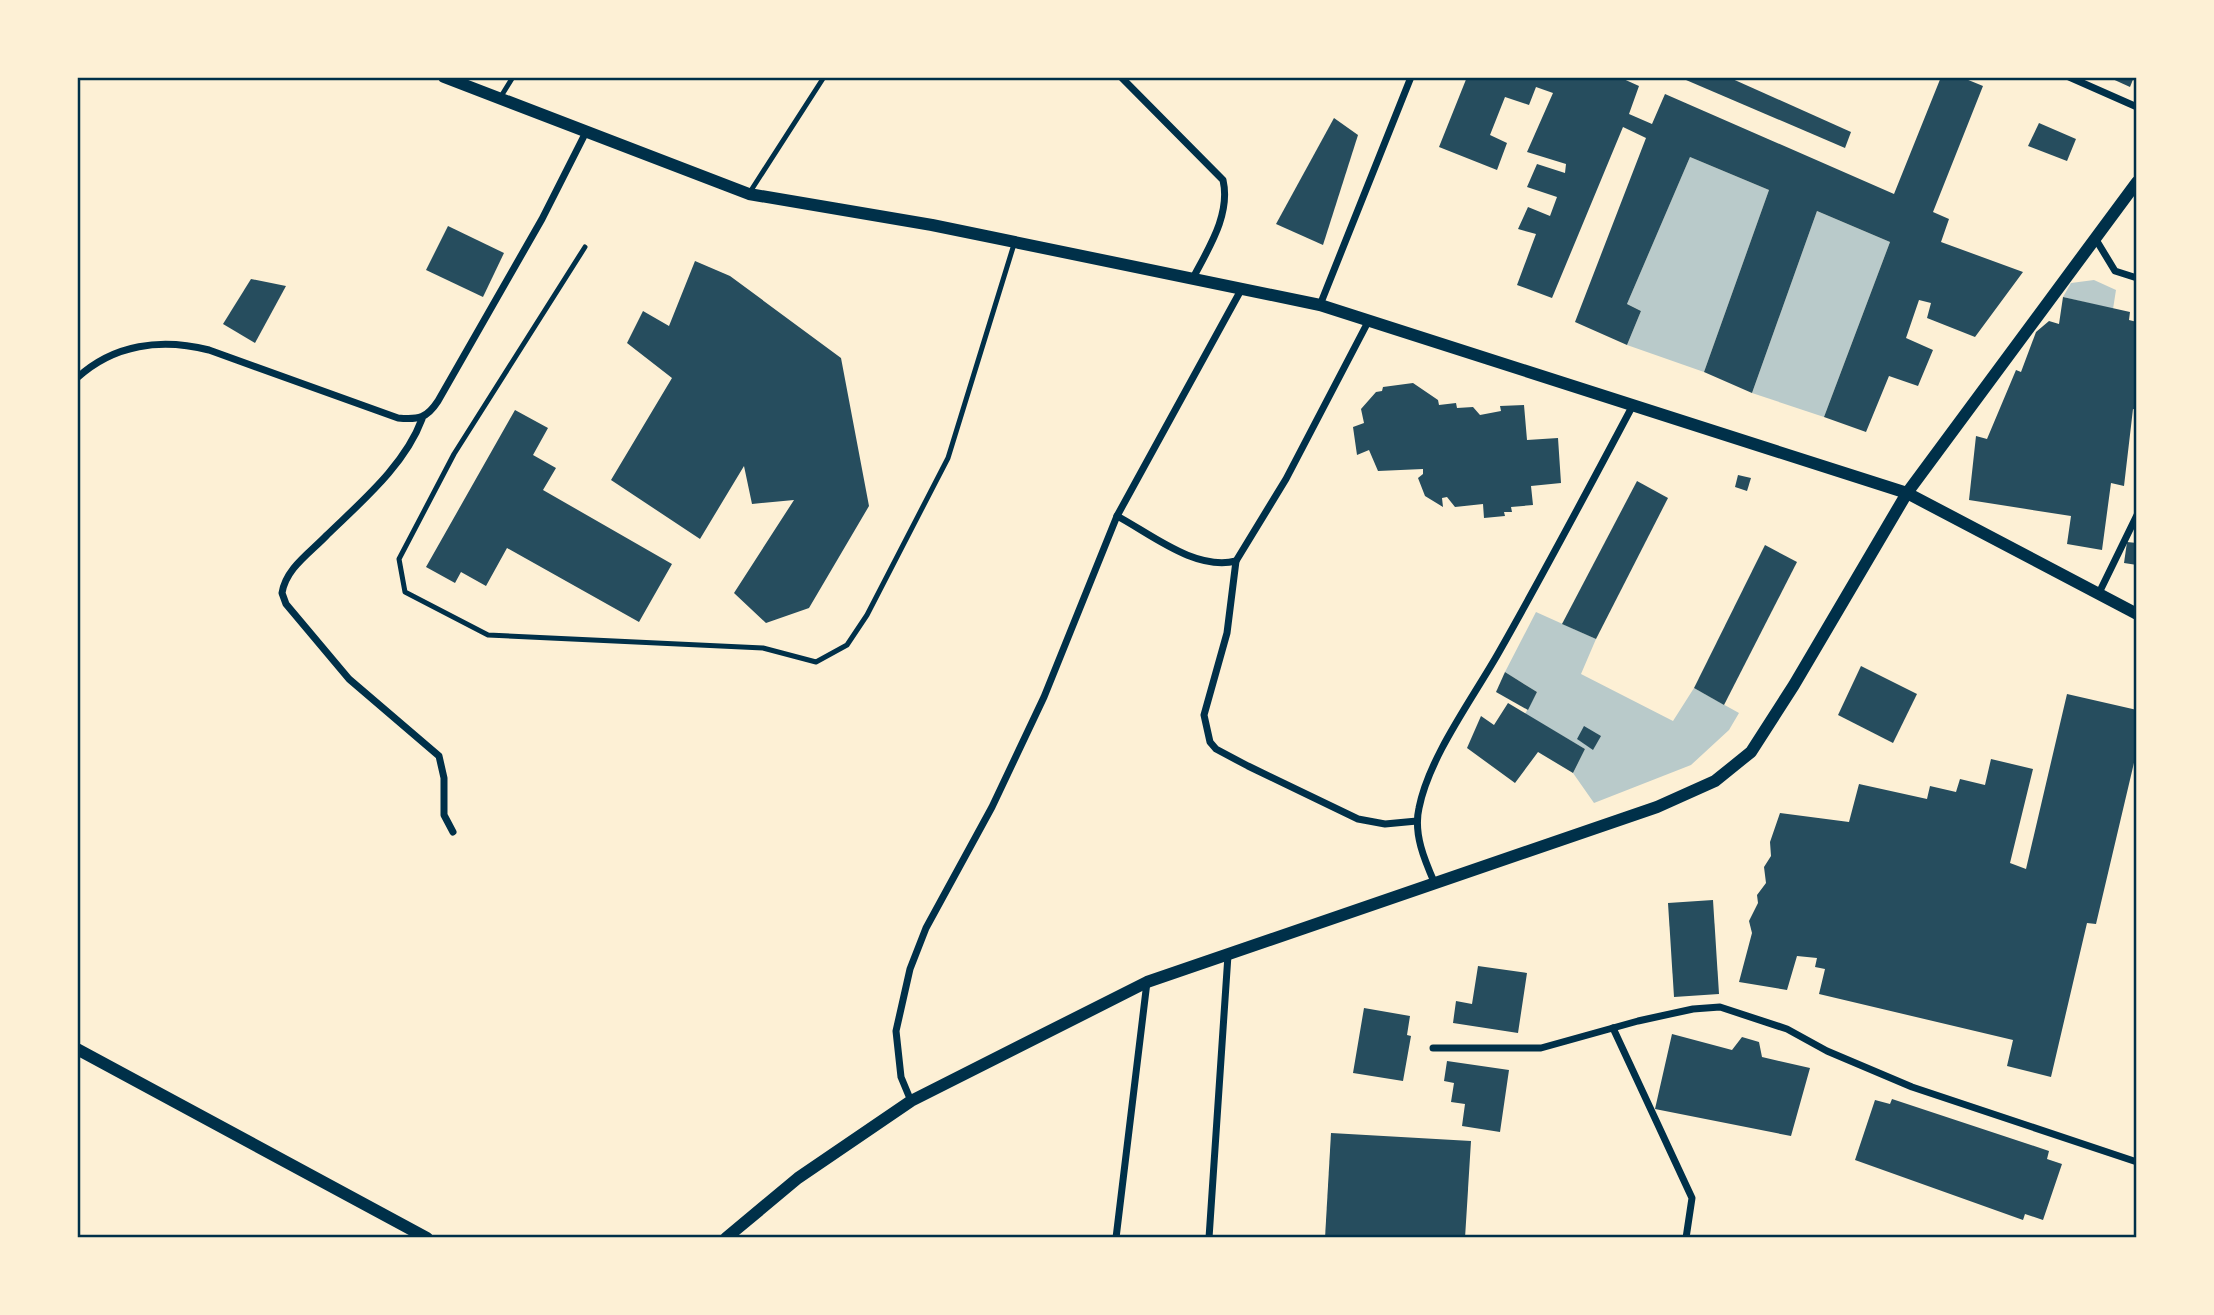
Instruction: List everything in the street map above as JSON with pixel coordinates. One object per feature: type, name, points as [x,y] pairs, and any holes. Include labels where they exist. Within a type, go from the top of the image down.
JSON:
[{"type":"street","points":[[444,77],[585,134],[749,194],[1015,241],[1192,280],[1320,304],[1907,493],[2137,614]]},
{"type":"street","points":[[1121,77],[1223,180],[1227,196],[1222,216],[1192,280]]},
{"type":"street","points":[[1320,304],[1411,77]]},
{"type":"street","points":[[2069,77],[2137,107]]},
{"type":"street","points":[[453,832],[444,815],[444,778],[439,757],[431,746],[373,703],[349,680],[286,604],[282,593],[291,571],[379,483],[402,454],[422,419],[438,401],[542,219],[585,134]]},
{"type":"street","points":[[726,1238],[798,1178],[911,1101],[1147,982],[1697,792],[1733,769],[1751,752],[1794,685],[1907,493],[2137,183]]},
{"type":"street","points":[[2095,237],[2115,271],[2137,278]]},
{"type":"street","points":[[911,1101],[901,1077],[895,1031],[910,969],[926,928],[992,807],[1044,696],[1117,516],[1241,290]]},
{"type":"street","points":[[1369,320],[1286,479],[1236,561],[1228,624],[1204,715],[1210,742],[1216,749],[1248,766],[1358,819],[1385,824],[1417,821]]},
{"type":"street","points":[[77,378],[89,367],[117,352],[142,345],[181,343],[209,350],[398,418],[422,419]]},
{"type":"street","points":[[1435,884],[1422,850],[1417,821],[1423,793],[1442,750],[1521,612],[1633,405]]},
{"type":"street","points":[[2098,595],[2137,515]]},
{"type":"street","points":[[1117,516],[1193,557],[1224,564],[1236,561]]},
{"type":"street","points":[[1209,1238],[1228,954]]},
{"type":"street","points":[[1116,1238],[1147,982]]},
{"type":"street","points":[[1433,1048],[1541,1048],[1693,1009],[1720,1007],[1787,1029],[1827,1051],[1912,1087],[2137,1162]]},
{"type":"street","points":[[1613,1028],[1692,1198],[1686,1238]]},
{"type":"street","points":[[77,1049],[427,1238]]},
{"type":"lane","points":[[498,100],[513,77]]},
{"type":"lane","points":[[749,194],[824,77]]},
{"type":"lane","points":[[585,247],[454,454],[399,559],[405,592],[488,635],[763,648],[816,662],[847,645],[867,615],[948,458],[1015,241]]},
{"type":"shaded area","points":[[1690,157],[1769,190],[1704,372],[1627,345],[1641,311],[1627,304]]},
{"type":"shaded area","points":[[1817,211],[1890,242],[1824,417],[1752,393]]},
{"type":"shaded area","points":[[2094,280],[2116,290],[2113,309],[2063,297],[2071,283]]},
{"type":"shaded area","points":[[1536,612],[1596,639],[1581,674],[1673,721],[1694,688],[1739,713],[1729,730],[1691,765],[1594,803],[1573,773],[1585,749],[1525,714],[1537,692],[1505,672]]},
{"type":"building","points":[[1467,77],[1619,77],[1639,86],[1629,114],[1652,124],[1665,94],[1894,194],[1941,77],[1961,77],[1983,86],[1933,212],[1949,219],[1941,242],[2023,272],[1975,337],[1927,318],[1931,303],[1919,300],[1906,338],[1933,350],[1918,386],[1889,376],[1866,432],[1824,417],[1890,242],[1817,211],[1752,393],[1704,372],[1769,190],[1690,157],[1627,304],[1641,311],[1627,345],[1575,322],[1646,138],[1623,127],[1552,298],[1517,285],[1536,234],[1518,229],[1528,207],[1550,216],[1557,197],[1527,187],[1537,164],[1565,173],[1566,164],[1527,152],[1553,93],[1536,87],[1529,105],[1505,97],[1490,135],[1507,143],[1497,170],[1439,147]]},
{"type":"building","points":[[1679,77],[1728,77],[1851,132],[1845,148]]},
{"type":"building","points":[[2108,77],[2134,77],[2130,87]]},
{"type":"building","points":[[1334,118],[1358,135],[1323,245],[1276,224]]},
{"type":"building","points":[[2039,123],[2076,139],[2067,161],[2028,146]]},
{"type":"building","points":[[448,226],[504,253],[483,297],[426,270]]},
{"type":"building","points":[[695,261],[730,276],[841,358],[869,506],[809,608],[766,623],[734,593],[794,500],[752,504],[744,466],[700,539],[611,480],[672,378],[627,343],[643,311],[669,326]]},
{"type":"building","points":[[251,279],[286,286],[255,343],[223,324]]},
{"type":"building","points":[[2063,297],[2130,312],[2129,320],[2137,322],[2137,410],[2133,409],[2124,486],[2111,483],[2102,550],[2067,544],[2071,516],[1969,500],[1976,436],[1987,439],[2016,370],[2021,372],[2036,332],[2049,321],[2059,324]]},
{"type":"building","points":[[1413,383],[1438,400],[1439,405],[1456,403],[1457,408],[1473,407],[1480,415],[1501,411],[1500,406],[1524,405],[1527,440],[1558,438],[1561,483],[1531,486],[1533,505],[1511,507],[1512,512],[1504,512],[1505,516],[1484,518],[1483,504],[1455,507],[1447,497],[1442,498],[1443,507],[1425,496],[1418,478],[1423,474],[1423,469],[1378,471],[1369,450],[1357,455],[1353,427],[1364,423],[1361,409],[1376,392],[1382,391],[1383,387]]},
{"type":"building","points":[[515,410],[548,428],[533,455],[556,468],[543,490],[672,564],[639,622],[507,548],[486,586],[461,572],[455,583],[426,567]]},
{"type":"building","points":[[1738,475],[1751,478],[1747,491],[1735,487]]},
{"type":"building","points":[[1637,481],[1668,498],[1596,639],[1562,624]]},
{"type":"building","points":[[2127,542],[2137,543],[2137,565],[2124,563]]},
{"type":"building","points":[[1765,545],[1797,562],[1724,705],[1694,688]]},
{"type":"building","points":[[1861,666],[1917,694],[1893,743],[1838,715]]},
{"type":"building","points":[[1505,672],[1537,692],[1528,710],[1496,692]]},
{"type":"building","points":[[2067,694],[2137,710],[2137,750],[2096,924],[2087,923],[2051,1077],[2007,1066],[2013,1040],[1819,994],[1825,969],[1815,967],[1817,958],[1797,956],[1787,990],[1739,982],[1752,933],[1749,921],[1758,903],[1757,895],[1766,883],[1764,867],[1771,856],[1770,842],[1780,813],[1849,822],[1859,784],[1927,799],[1930,786],[1956,792],[1960,779],[1985,785],[1991,759],[2033,769],[2010,863],[2026,869]]},
{"type":"building","points":[[1508,703],[1585,749],[1573,773],[1538,752],[1515,783],[1467,748],[1481,716],[1494,725]]},
{"type":"building","points":[[1584,726],[1601,736],[1593,750],[1577,739]]},
{"type":"building","points":[[1713,900],[1719,994],[1674,997],[1668,903]]},
{"type":"building","points":[[1478,966],[1527,973],[1518,1033],[1453,1023],[1456,1001],[1472,1004]]},
{"type":"building","points":[[1364,1008],[1410,1016],[1407,1035],[1411,1036],[1403,1081],[1353,1073]]},
{"type":"building","points":[[1672,1034],[1732,1050],[1742,1037],[1759,1042],[1762,1057],[1810,1068],[1791,1136],[1655,1109]]},
{"type":"building","points":[[1447,1061],[1509,1070],[1500,1132],[1462,1126],[1465,1104],[1451,1102],[1454,1083],[1444,1081]]},
{"type":"building","points":[[1892,1099],[2049,1151],[2047,1159],[2062,1164],[2043,1220],[2025,1214],[2023,1220],[1855,1160],[1875,1100],[1890,1104]]},
{"type":"building","points":[[1331,1133],[1471,1141],[1465,1238],[1325,1238]]}]
